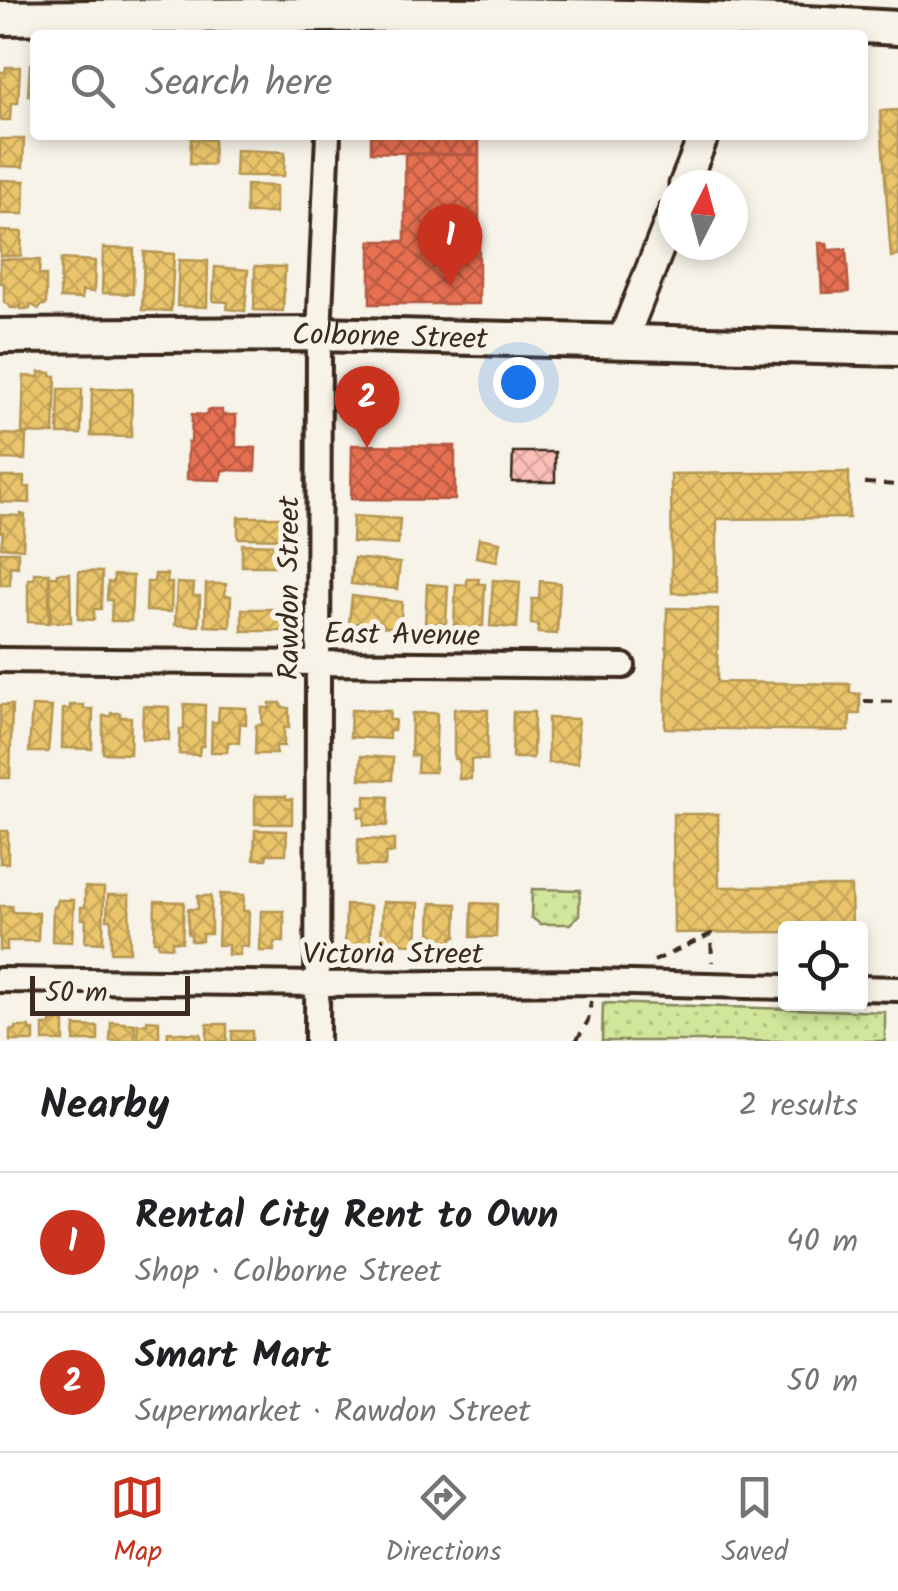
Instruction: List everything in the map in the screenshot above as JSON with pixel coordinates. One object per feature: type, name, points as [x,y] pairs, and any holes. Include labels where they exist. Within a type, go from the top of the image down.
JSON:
[{"type":"main road","points":[[0,18],[750,18],[898,28]]},
{"type":"main road","name":"Colborne Street","points":[[0,336],[320,334],[898,349]]},
{"type":"street","name":"Rawdon Street","points":[[316,1041],[320,334],[328,140]]},
{"type":"street","points":[[690,170],[702,140]]},
{"type":"street","points":[[622,342],[658,251]]},
{"type":"street","name":"East Avenue","points":[[0,660],[623,666]]},
{"type":"street","name":"Victoria Street","points":[[0,980],[778,986]]},
{"type":"street","points":[[868,988],[898,989]]},
{"type":"path","points":[[865,483],[898,484]]},
{"type":"path","points":[[864,701],[898,702]]},
{"type":"path","points":[[628,983],[656,959],[711,934],[712,985]]},
{"type":"path","points":[[576,1041],[588,1021],[594,982]]},
{"type":"green space","points":[[532,889],[580,890],[579,915],[570,924],[540,924],[531,917]]},
{"type":"green space","points":[[603,1003],[885,1012],[885,1041],[602,1041]]},
{"type":"building: Homes","points":[[6,67],[20,67],[18,103],[11,103],[10,120],[0,120],[0,72],[5,72]]},
{"type":"building: Homes","points":[[898,110],[898,256],[891,257],[880,111]]},
{"type":"building: Homes","points":[[0,139],[24,139],[23,167],[0,166]]},
{"type":"building: Homes","points":[[191,140],[214,140],[213,165],[190,164]]},
{"type":"building: Homes","points":[[236,150],[285,152],[284,176],[235,176]]},
{"type":"building: Homes","points":[[0,180],[25,181],[24,214],[0,214]]},
{"type":"building: Homes","points":[[246,185],[276,186],[276,213],[246,213]]},
{"type":"building: Homes","points":[[0,231],[22,232],[21,256],[0,256]]},
{"type":"building: Homes","points":[[103,248],[134,249],[133,294],[102,293]]},
{"type":"building: Homes","points":[[144,252],[174,254],[171,311],[142,310]]},
{"type":"building: Homes","points":[[0,259],[40,260],[39,275],[46,275],[46,305],[39,309],[30,304],[30,309],[21,309],[21,305],[11,308],[4,303]]},
{"type":"building: Homes","points":[[61,259],[95,261],[94,292],[82,291],[82,299],[60,298]]},
{"type":"building: Homes","points":[[179,260],[208,261],[207,307],[177,306]]},
{"type":"building: Homes","points":[[255,266],[285,267],[283,311],[254,310]]},
{"type":"building: Homes","points":[[215,267],[248,270],[245,311],[227,309],[228,302],[213,301]]},
{"type":"building: Homes","points":[[39,372],[56,376],[54,434],[22,433],[24,376],[39,377]]},
{"type":"building: Homes","points":[[59,389],[82,389],[81,434],[58,434]]},
{"type":"building: Homes","points":[[92,389],[132,389],[131,437],[91,436]]},
{"type":"building: Homes","points":[[0,434],[26,435],[25,460],[2,459]]},
{"type":"building: Homes","points":[[849,472],[849,518],[717,519],[717,593],[672,593],[671,474]]},
{"type":"building: Homes","points":[[0,477],[24,477],[24,487],[30,487],[30,503],[0,502]]},
{"type":"building: Homes","points":[[0,515],[25,515],[23,549],[1,547]]},
{"type":"building: Homes","points":[[353,516],[400,519],[398,545],[352,542]]},
{"type":"building: Homes","points":[[238,517],[288,517],[288,539],[238,538]]},
{"type":"building: Homes","points":[[479,538],[500,542],[497,561],[476,557]]},
{"type":"building: Homes","points":[[242,544],[289,545],[289,566],[242,566]]},
{"type":"building: Homes","points":[[0,552],[18,552],[18,567],[10,566],[10,585],[0,585]]},
{"type":"building: Homes","points":[[354,558],[400,563],[397,589],[351,584]]},
{"type":"building: Homes","points":[[79,571],[102,572],[101,609],[94,609],[94,620],[78,619]]},
{"type":"building: Homes","points":[[34,573],[49,573],[49,623],[28,622],[28,579],[34,579]]},
{"type":"building: Homes","points":[[70,573],[71,622],[51,622],[50,576]]},
{"type":"building: Homes","points":[[155,574],[167,574],[167,583],[172,583],[171,612],[146,611],[147,582],[154,582]]},
{"type":"building: Homes","points":[[114,575],[133,576],[131,621],[111,621],[108,582],[113,583]]},
{"type":"building: Homes","points":[[467,579],[479,579],[478,584],[485,584],[483,626],[479,632],[457,631],[458,625],[454,625],[456,584],[467,585]]},
{"type":"building: Homes","points":[[493,580],[520,582],[517,628],[490,626]]},
{"type":"building: Homes","points":[[540,581],[560,583],[557,634],[538,633],[538,625],[531,624],[532,599],[539,599]]},
{"type":"building: Homes","points":[[177,583],[194,584],[193,596],[200,596],[199,626],[175,625]]},
{"type":"building: Homes","points":[[206,584],[226,584],[225,596],[231,596],[230,627],[205,626]]},
{"type":"building: Homes","points":[[427,584],[448,586],[446,624],[425,623]]},
{"type":"building: Homes","points":[[352,596],[402,602],[400,628],[349,623]]},
{"type":"building: Homes","points":[[667,608],[718,609],[717,682],[850,684],[850,693],[860,694],[860,714],[850,714],[849,731],[665,728]]},
{"type":"building: Homes","points":[[242,609],[289,609],[289,631],[242,631]]},
{"type":"building: Homes","points":[[270,703],[289,708],[284,746],[276,746],[276,754],[255,754],[256,725],[262,725],[262,708],[270,708]]},
{"type":"building: Homes","points":[[184,704],[205,705],[204,746],[200,746],[199,755],[179,754]]},
{"type":"building: Homes","points":[[0,705],[12,705],[10,778],[0,778]]},
{"type":"building: Homes","points":[[70,705],[93,709],[92,749],[62,748],[63,709],[70,709]]},
{"type":"building: Homes","points":[[32,706],[52,707],[48,752],[29,752]]},
{"type":"building: Homes","points":[[143,706],[169,707],[169,740],[142,739]]},
{"type":"building: Homes","points":[[219,707],[246,708],[246,724],[240,723],[239,743],[228,742],[227,752],[211,752],[212,722],[218,722]]},
{"type":"building: Homes","points":[[454,709],[488,710],[487,760],[471,759],[471,779],[459,779],[459,759],[454,759]]},
{"type":"building: Homes","points":[[351,710],[390,711],[389,720],[395,720],[394,731],[389,731],[389,739],[350,737]]},
{"type":"building: Homes","points":[[513,712],[534,712],[533,758],[512,758]]},
{"type":"building: Homes","points":[[111,713],[131,717],[130,754],[103,753],[103,716]]},
{"type":"building: Homes","points":[[412,713],[437,713],[435,772],[417,772],[418,756],[411,756]]},
{"type":"building: Homes","points":[[548,718],[578,719],[578,763],[548,763]]},
{"type":"building: Homes","points":[[361,756],[393,758],[392,780],[360,779]]},
{"type":"building: Homes","points":[[255,796],[292,799],[292,824],[255,824]]},
{"type":"building: Homes","points":[[365,796],[388,797],[387,826],[364,825],[359,807],[365,807]]},
{"type":"building: Homes","points":[[673,814],[718,814],[719,887],[851,886],[852,921],[778,921],[778,932],[674,933]]},
{"type":"building: Homes","points":[[255,830],[287,831],[286,854],[254,859]]},
{"type":"building: Homes","points":[[0,831],[8,831],[8,863],[0,863]]},
{"type":"building: Homes","points":[[358,839],[394,840],[394,853],[386,853],[385,866],[358,866]]},
{"type":"building: Homes","points":[[85,887],[104,888],[103,943],[85,942],[86,919],[81,919],[81,907],[85,907]]},
{"type":"building: Homes","points":[[220,894],[244,895],[243,911],[249,911],[248,947],[240,946],[240,955],[228,955],[228,945],[218,945]]},
{"type":"building: Homes","points":[[108,895],[129,895],[130,952],[111,952]]},
{"type":"building: Homes","points":[[198,896],[211,896],[211,934],[202,934],[202,941],[191,941],[188,909],[198,909]]},
{"type":"building: Homes","points":[[57,900],[74,900],[72,942],[52,941],[53,907]]},
{"type":"building: Homes","points":[[155,901],[184,902],[182,942],[172,941],[172,947],[158,946],[158,941],[154,941]]},
{"type":"building: Homes","points":[[383,902],[419,903],[417,944],[381,943]]},
{"type":"building: Homes","points":[[431,903],[457,904],[456,937],[452,941],[437,941],[438,937],[430,936]]},
{"type":"building: Homes","points":[[472,903],[497,904],[496,937],[471,937]]},
{"type":"building: Homes","points":[[346,905],[370,906],[370,946],[345,946]]},
{"type":"building: Homes","points":[[0,906],[12,906],[12,912],[39,913],[38,941],[7,941],[7,950],[0,950]]},
{"type":"building: Homes","points":[[261,911],[284,911],[284,942],[274,942],[274,951],[260,951]]},
{"type":"building: Homes","points":[[147,1020],[159,1021],[159,1041],[138,1041],[138,1024],[147,1024]]},
{"type":"building: Homes","points":[[51,1021],[64,1021],[64,1041],[43,1041],[43,1025],[51,1025]]},
{"type":"building: Homes","points":[[111,1022],[135,1024],[135,1041],[110,1041]]},
{"type":"building: Homes","points":[[207,1024],[227,1024],[227,1041],[207,1041]]},
{"type":"building: Homes","points":[[75,1026],[98,1027],[98,1041],[74,1041]]},
{"type":"building: Homes","points":[[10,1030],[34,1030],[34,1041],[10,1041]]},
{"type":"building: Homes","points":[[232,1031],[252,1031],[252,1041],[232,1041]]},
{"type":"building: Homes","points":[[168,1032],[201,1034],[201,1041],[167,1041]]},
{"type":"building: Shops","points":[[371,140],[479,140],[479,155],[371,152]]},
{"type":"building: Shops","points":[[405,154],[479,155],[479,304],[370,304],[370,241],[405,241]]},
{"type":"building: Shops","points":[[819,243],[827,243],[828,250],[846,249],[849,292],[822,293]]},
{"type":"building: Shops","points":[[208,410],[236,415],[236,447],[256,448],[255,471],[222,470],[221,480],[187,479],[192,414],[207,415]]},
{"type":"building: Shops","points":[[352,445],[455,446],[455,500],[351,499]]},
{"type":"building: Other","points":[[513,452],[555,452],[555,482],[512,482]]},
{"type":"place","name":"Rental City Rent to Own","points":[[450,286]]},
{"type":"place","name":"Smart Mart","points":[[367,448]]}]
